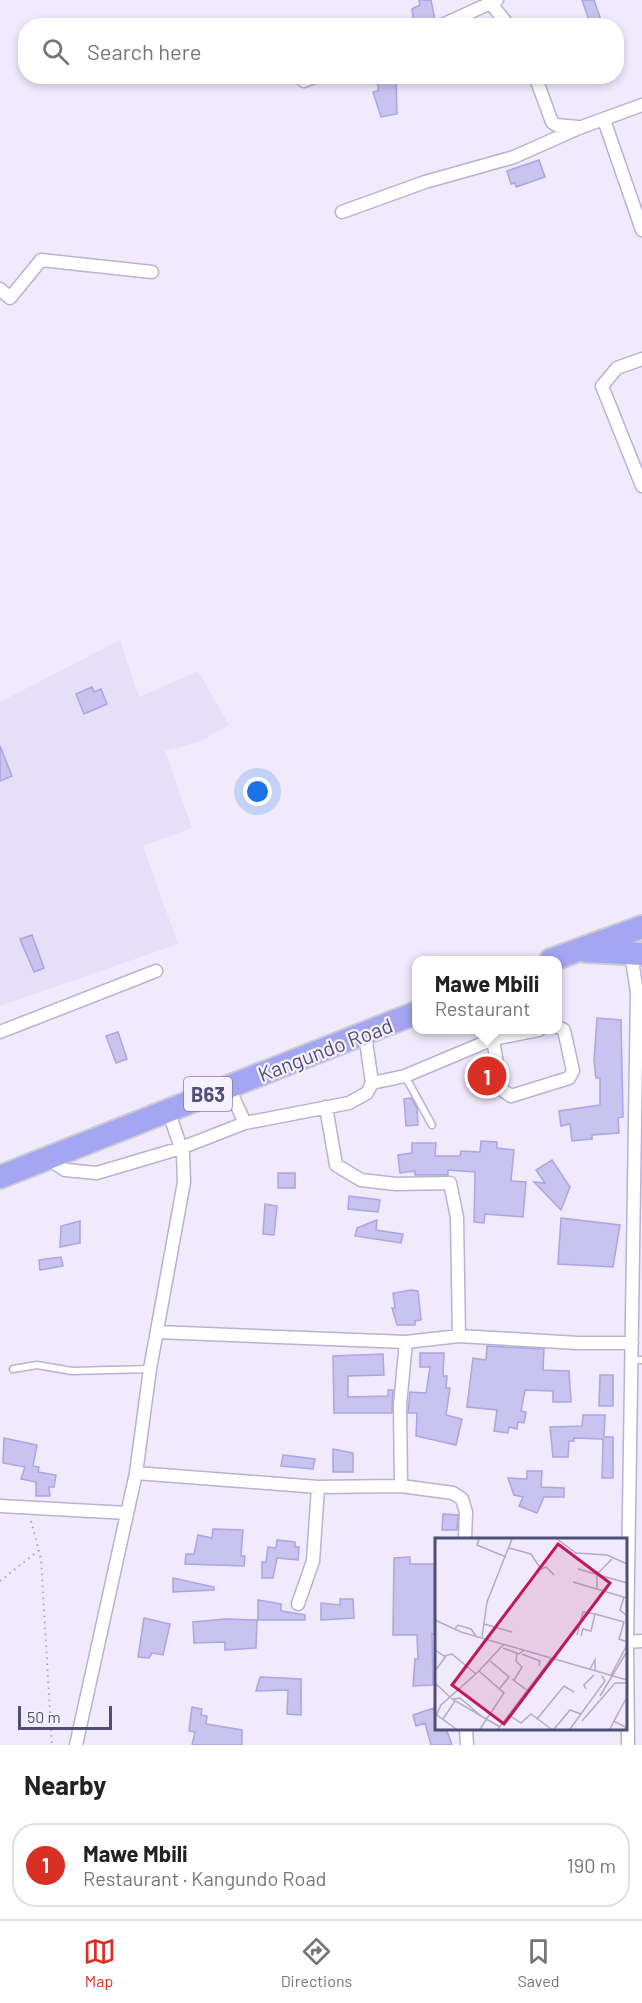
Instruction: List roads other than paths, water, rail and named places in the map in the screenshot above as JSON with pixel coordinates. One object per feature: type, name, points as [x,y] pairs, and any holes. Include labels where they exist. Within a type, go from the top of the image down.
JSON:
[{"type":"highway","points":[[562,956],[642,927]]},
{"type":"highway","points":[[579,950],[636,954]]},
{"type":"highway","name":"Kangundo Road","points":[[0,1177],[412,1015]]},
{"type":"street","points":[[456,18],[491,1],[504,18]]},
{"type":"street","points":[[538,84],[552,122],[556,125],[579,128]]},
{"type":"street","points":[[342,212],[425,182],[514,157],[579,128],[642,105]]},
{"type":"street","points":[[604,120],[642,230]]},
{"type":"street","points":[[0,289],[9,298],[41,260],[152,272]]},
{"type":"street","points":[[642,359],[617,368],[602,386],[642,486]]},
{"type":"street","points":[[628,1745],[627,1642],[637,1360],[633,1343],[639,1166],[636,954]]},
{"type":"street","points":[[0,1032],[156,971]]},
{"type":"street","points":[[372,1083],[405,1076],[491,1034],[501,1089],[511,1095],[569,1078],[572,1075],[573,1071],[562,1029]]},
{"type":"street","points":[[47,1158],[65,1170],[97,1173],[181,1148],[245,1123],[349,1103],[367,1093],[372,1083],[365,1034]]},
{"type":"street","points":[[228,1086],[245,1123]]},
{"type":"street","points":[[326,1107],[336,1165],[361,1180],[396,1184],[450,1183],[457,1217],[459,1336]]},
{"type":"street","points":[[76,1745],[136,1473],[150,1369],[184,1182],[181,1148],[168,1110]]},
{"type":"street","points":[[157,1332],[406,1342],[459,1336],[578,1343],[633,1343]]},
{"type":"street","points":[[401,1486],[400,1405],[406,1342]]},
{"type":"street","points":[[136,1473],[318,1487],[401,1486],[453,1492],[462,1499],[466,1512],[465,1538]]},
{"type":"street","points":[[298,1604],[313,1561],[318,1487]]},
{"type":"street","points":[[0,1506],[127,1514]]},
{"type":"street","points":[[627,1642],[642,1641]]},
{"type":"street","points":[[466,1730],[467,1745]]},
{"type":"lane","points":[[405,1076],[432,1125]]},
{"type":"lane","points":[[13,1369],[37,1365],[72,1371],[150,1369]]},
{"type":"place","name":"Mawe Mbili","points":[[487,1076]]}]
